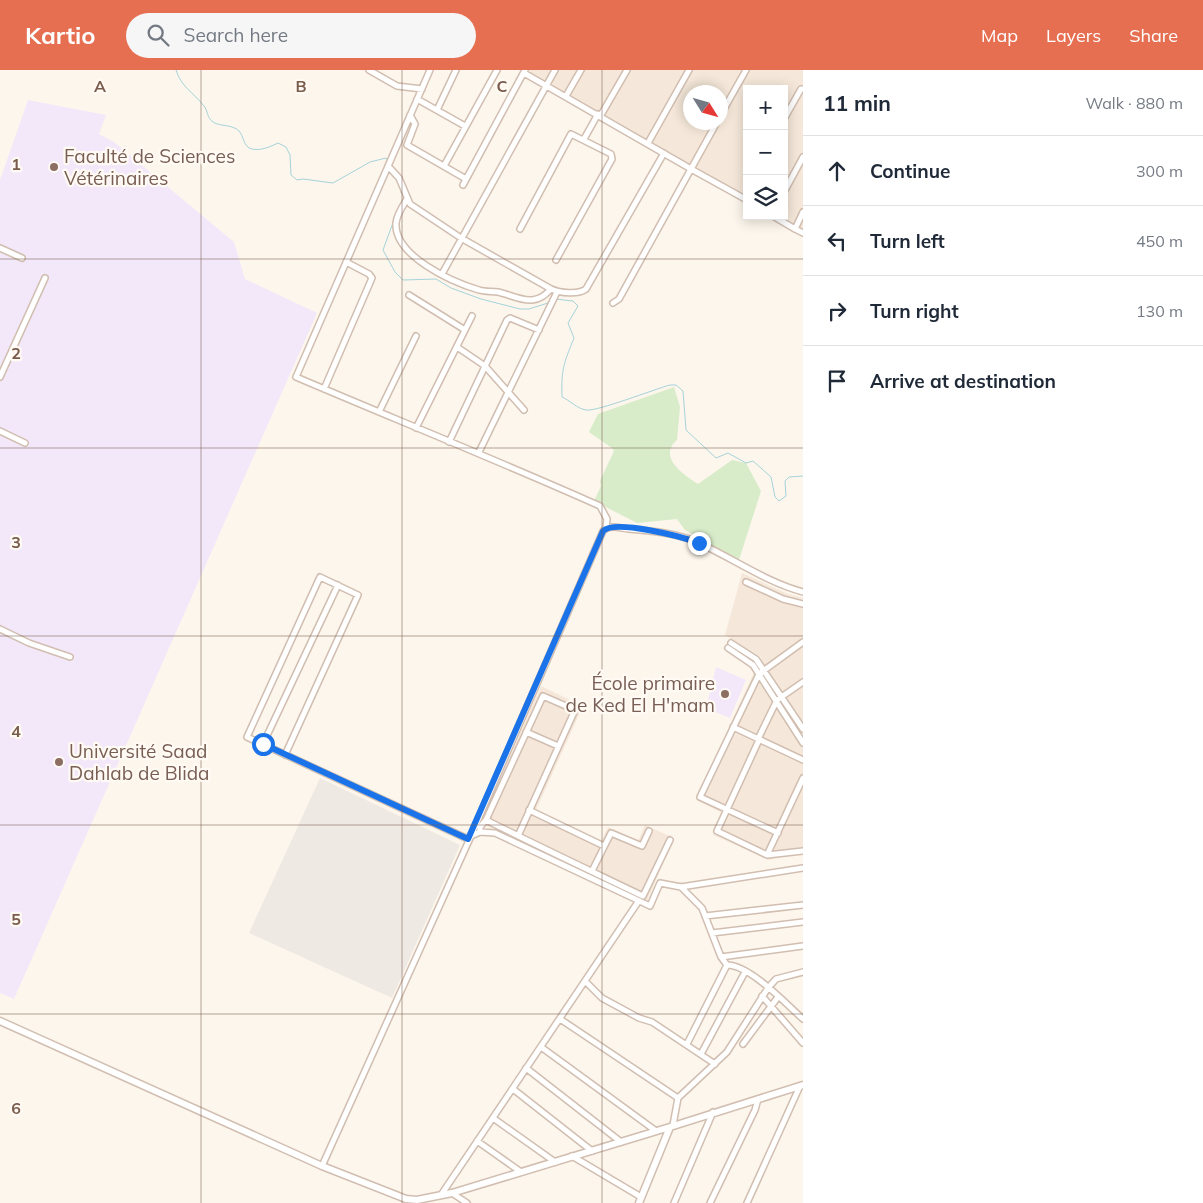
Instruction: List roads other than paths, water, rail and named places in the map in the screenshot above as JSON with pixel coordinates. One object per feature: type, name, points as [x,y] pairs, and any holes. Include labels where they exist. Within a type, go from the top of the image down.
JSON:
[{"type":"street","points":[[369,70],[397,86],[422,89]]},
{"type":"street","points":[[430,70],[296,377],[449,442],[479,452],[600,506],[607,519],[606,528],[479,828],[470,837]]},
{"type":"street","points":[[437,110],[456,70]]},
{"type":"street","points":[[444,166],[496,70]]},
{"type":"street","points":[[442,274],[555,70]]},
{"type":"street","points":[[566,96],[581,70]]},
{"type":"street","points":[[584,139],[626,70]]},
{"type":"street","points":[[648,143],[689,70]]},
{"type":"street","points":[[728,102],[746,70]]},
{"type":"street","points":[[463,185],[524,71],[743,198]]},
{"type":"street","points":[[788,112],[801,88],[803,90]]},
{"type":"street","points":[[417,99],[465,126]]},
{"type":"street","points":[[410,115],[415,124],[406,145],[466,179]]},
{"type":"street","points":[[613,303],[619,299],[712,130]]},
{"type":"street","points":[[520,230],[570,135],[573,134],[584,139],[611,154],[612,159],[556,260]]},
{"type":"street","points":[[388,166],[399,178],[410,204],[461,238],[557,292],[580,292],[586,289],[664,153]]},
{"type":"street","points":[[788,185],[803,157]]},
{"type":"street","points":[[407,199],[398,213],[396,223],[401,244],[416,258],[442,274],[480,290],[496,291],[529,300],[541,298],[551,289]]},
{"type":"street","points":[[796,229],[803,212]]},
{"type":"street","points":[[781,220],[803,232]]},
{"type":"street","points":[[0,248],[22,258]]},
{"type":"street","points":[[324,388],[372,278],[369,274],[346,262]]},
{"type":"street","points":[[0,376],[45,278]]},
{"type":"street","points":[[479,452],[557,292]]},
{"type":"street","points":[[410,295],[466,330]]},
{"type":"street","points":[[416,428],[472,316]]},
{"type":"street","points":[[449,442],[508,318],[539,330]]},
{"type":"street","points":[[379,412],[416,336]]},
{"type":"street","points":[[457,347],[485,366],[524,410]]},
{"type":"street","points":[[0,431],[25,443]]},
{"type":"street","points":[[606,528],[653,531],[683,537],[699,543],[782,585],[803,592]]},
{"type":"street","points":[[285,755],[358,595],[320,577],[247,736],[285,755],[470,837]]},
{"type":"street","points":[[746,582],[783,599],[803,604]]},
{"type":"street","points":[[263,744],[338,585]]},
{"type":"street","points":[[0,630],[29,643],[70,656]]},
{"type":"street","points":[[778,833],[700,797],[761,672],[803,642]]},
{"type":"street","points":[[730,645],[756,659],[761,672],[779,699],[803,743]]},
{"type":"street","points":[[803,682],[779,699],[758,739],[718,831],[768,855],[803,851]]},
{"type":"street","points":[[322,1166],[470,837],[486,820],[543,696],[575,710],[518,836]]},
{"type":"street","points":[[779,699],[802,726]]},
{"type":"street","points":[[734,727],[803,760]]},
{"type":"street","points":[[526,732],[558,746]]},
{"type":"street","points":[[768,855],[803,778]]},
{"type":"street","points":[[530,810],[604,846]]},
{"type":"street","points":[[486,820],[643,896],[670,840]]},
{"type":"street","points":[[479,828],[495,833],[650,906],[660,883],[681,887],[803,868]]},
{"type":"street","points":[[592,871],[611,833],[642,846],[649,831]]},
{"type":"street","points":[[681,887],[702,908],[721,957],[727,965],[739,967],[768,988],[803,1019]]},
{"type":"street","points":[[436,1203],[638,902]]},
{"type":"street","points":[[705,916],[803,905]]},
{"type":"street","points":[[712,933],[803,922]]},
{"type":"street","points":[[721,957],[803,946]]},
{"type":"street","points":[[687,1044],[727,965]]},
{"type":"street","points":[[701,1054],[745,972]]},
{"type":"street","points":[[572,1156],[640,1200],[671,1126],[678,1098],[727,1052],[762,996],[776,979],[803,972]]},
{"type":"street","points":[[585,981],[602,998],[639,1018],[652,1022],[715,1064]]},
{"type":"street","points":[[762,996],[803,1043]]},
{"type":"street","points":[[743,1044],[778,997]]},
{"type":"street","points":[[560,1019],[678,1098]]},
{"type":"street","points":[[0,1022],[322,1166],[406,1199],[441,1196],[452,1193],[621,1142],[714,1111],[802,1086]]},
{"type":"street","points":[[541,1047],[656,1130]]},
{"type":"street","points":[[526,1068],[621,1142]]},
{"type":"street","points":[[748,1203],[802,1086]]},
{"type":"street","points":[[512,1089],[592,1151]]},
{"type":"street","points":[[710,1203],[755,1110],[758,1099]]},
{"type":"street","points":[[674,1203],[714,1111]]},
{"type":"street","points":[[493,1118],[555,1162]]},
{"type":"street","points":[[477,1141],[521,1172]]},
{"type":"street","points":[[452,1193],[467,1203]]},
{"type":"waterway","points":[[176,70],[184,85],[204,106],[211,120],[216,124],[230,126],[239,131],[249,148],[262,149],[278,143],[286,147],[290,155],[291,175],[297,180],[333,183],[370,162],[386,158],[388,162]]},
{"type":"waterway","points":[[393,168],[399,175]]},
{"type":"waterway","points":[[401,188],[401,193],[404,194]]},
{"type":"waterway","points":[[394,220],[383,250],[395,272],[403,280],[436,279],[451,288],[481,299],[520,309],[529,309],[548,303]]},
{"type":"waterway","points":[[555,299],[573,301],[578,306],[568,323],[574,338],[564,366],[562,397],[580,408],[592,410],[670,385],[676,385],[683,391],[686,430],[716,458],[728,453],[746,463],[753,461],[771,477],[775,497],[779,501],[786,496],[785,481],[789,477],[803,476]]},
{"type":"place","name":"Faculté de Sciences Vétérinaires","points":[[54,167]]},
{"type":"place","name":"École primaire de Ked El H'mam","points":[[725,694]]},
{"type":"place","name":"Université Saad Dahlab de Blida","points":[[59,762]]}]
